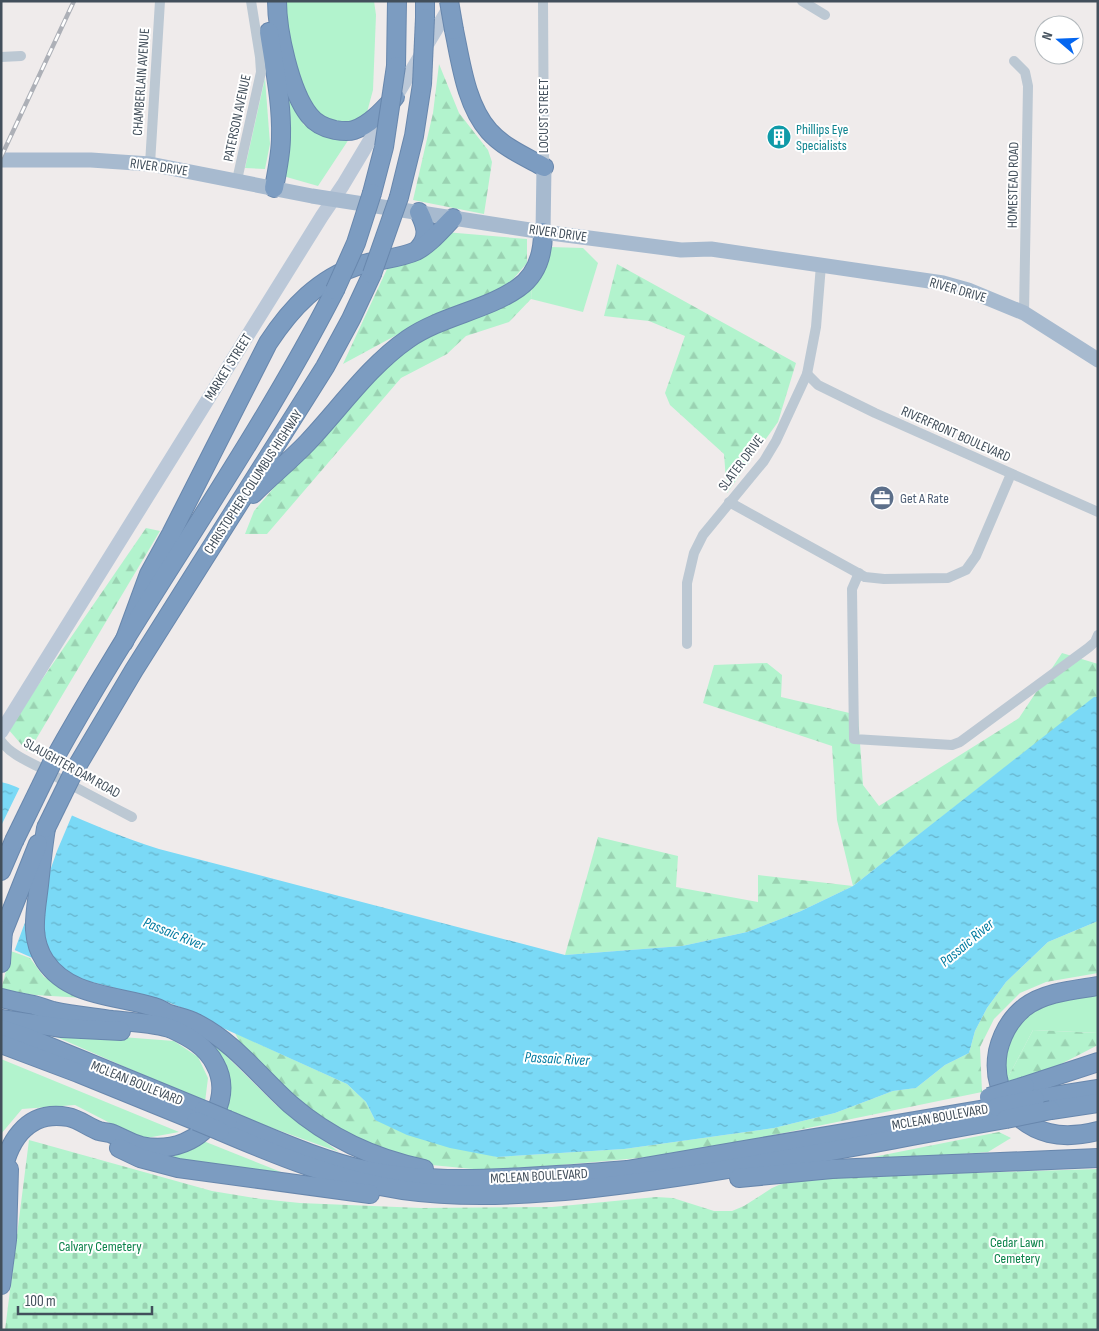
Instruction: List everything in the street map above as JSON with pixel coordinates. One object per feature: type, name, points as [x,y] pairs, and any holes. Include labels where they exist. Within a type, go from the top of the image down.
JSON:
[{"type":"highway","points":[[266,1],[280,111],[281,137],[274,188]]},
{"type":"highway","points":[[277,1],[282,43],[289,71],[299,98],[307,113],[314,120],[328,128],[340,131],[353,130],[380,112],[395,97]]},
{"type":"highway","points":[[449,1],[468,86],[481,119],[490,132],[502,142],[544,167]]},
{"type":"highway","name":"CHRISTOPHER COLUMBUS HIGHWAY","points":[[1,871],[52,763],[124,642],[182,532],[274,400],[335,290],[356,243],[384,147],[396,66],[397,3]]},
{"type":"highway","name":"CHRISTOPHER COLUMBUS HIGHWAY","points":[[1,963],[2,933],[46,828],[73,773],[110,710],[325,367],[351,320],[372,274],[399,197],[414,136],[422,84],[425,9]]},
{"type":"highway","points":[[414,252],[422,246],[426,234],[425,224],[419,212]]},
{"type":"highway","points":[[182,532],[268,343],[282,322],[315,289],[333,277],[358,266],[414,252],[424,247],[453,218]]},
{"type":"highway","points":[[234,511],[307,443],[371,370],[390,353],[410,338],[432,326],[511,293],[524,284],[534,272],[540,256],[543,232]]},
{"type":"highway","points":[[46,828],[34,920],[37,944],[44,959],[54,972],[68,983],[88,991],[155,1007],[195,1022],[226,1041],[289,1103],[316,1125],[354,1145],[392,1160],[427,1169],[445,1172],[527,1177]]},
{"type":"highway","points":[[1,856],[14,841]]},
{"type":"highway","points":[[1098,986],[1057,994],[1026,1006],[1004,1032],[996,1065],[998,1081],[1004,1097],[1013,1111],[1026,1122],[1040,1130],[1057,1135],[1098,1131]]},
{"type":"highway","points":[[1,998],[52,1010],[164,1027],[181,1034],[199,1044],[207,1052],[215,1064],[220,1077],[222,1091],[219,1106],[206,1128],[185,1143],[163,1148],[140,1146],[98,1131],[76,1119],[68,1117],[44,1118],[36,1121],[21,1131],[10,1148],[1,1181]]},
{"type":"highway","points":[[36,1005],[167,1013]]},
{"type":"highway","points":[[1,1019],[62,1028],[181,1034]]},
{"type":"highway","name":"MCLEAN BOULEVARD","points":[[1,1029],[31,1039],[224,1126],[298,1164],[355,1180],[422,1192],[486,1194],[634,1183],[728,1169],[997,1107]]},
{"type":"highway","name":"MCLEAN BOULEVARD","points":[[1,1044],[200,1116]]},
{"type":"highway","points":[[997,1107],[1098,1062]]},
{"type":"highway","points":[[1030,1093],[1098,1089]]},
{"type":"highway","name":"MCLEAN BOULEVARD","points":[[224,1126],[369,1171],[450,1180],[576,1175],[627,1170],[997,1107],[1051,1110],[1098,1103]]},
{"type":"highway","points":[[98,1131],[106,1141],[129,1153],[140,1158],[178,1168],[405,1197],[440,1198],[486,1194]]},
{"type":"highway","points":[[1,1286],[7,1240],[10,1148]]},
{"type":"highway","points":[[586,1188],[710,1180],[832,1169],[1098,1158]]},
{"type":"main road","name":"MARKET STREET","points":[[1,732],[334,199],[453,1]]},
{"type":"main road","name":"RIVER DRIVE","points":[[1,160],[91,160],[150,164],[334,199],[543,232],[681,250],[711,249],[943,283],[968,290],[1024,313],[1098,360]]},
{"type":"main road","name":"LOCUST STREET","points":[[543,232],[544,167]]},
{"type":"street","name":"CHAMBERLAIN AVENUE","points":[[150,164],[160,1]]},
{"type":"street","name":"PATERSON AVENUE","points":[[237,180],[261,72],[251,1]]},
{"type":"street","name":"LOCUST STREET","points":[[543,1],[544,167]]},
{"type":"street","points":[[802,1],[825,15]]},
{"type":"street","points":[[1,56],[21,56]]},
{"type":"street","name":"HOMESTEAD ROAD","points":[[1014,61],[1025,72],[1028,86],[1024,313]]},
{"type":"street","name":"SLATER DRIVE","points":[[687,644],[687,583],[691,562],[703,535],[764,461],[780,433],[807,374],[815,334],[821,265]]},
{"type":"street","name":"RIVERFRONT BOULEVARD","points":[[807,374],[818,385],[876,413],[1098,512]]},
{"type":"street","points":[[729,502],[865,576],[884,579],[948,578],[960,573],[971,565],[1011,474]]},
{"type":"street","points":[[859,573],[852,589],[854,739],[952,745],[960,742],[1088,648],[1095,642],[1098,635]]},
{"type":"street","name":"SLAUGHTER DAM ROAD","points":[[1,741],[4,746],[27,761],[132,817]]},
{"type":"green space","points":[[282,1],[374,1],[376,15],[373,90],[366,116],[350,125],[328,122],[310,104],[292,62]]},
{"type":"green space","points":[[439,64],[459,113],[488,150],[492,162],[484,214],[413,200],[433,113]]},
{"type":"green space","points":[[265,78],[270,144],[265,169],[245,168]]},
{"type":"green space","points":[[282,84],[304,125],[338,140],[349,139],[318,186],[283,176]]},
{"type":"green space","points":[[445,232],[527,239],[527,263],[508,285],[415,325],[343,364],[387,269],[412,258]]},
{"type":"green space","points":[[550,247],[583,248],[598,263],[583,312],[531,299],[532,280]]},
{"type":"green space","points":[[617,264],[796,363],[778,422],[727,493],[724,454],[670,405],[665,393],[685,336],[649,321],[604,316]]},
{"type":"green space","points":[[532,280],[531,299],[509,322],[466,336],[447,354],[401,378],[267,534],[245,534],[254,511],[373,372],[402,348]]},
{"type":"green space","points":[[146,528],[160,531],[35,741],[27,751],[8,729]]},
{"type":"green space","points":[[1062,653],[1098,664],[1098,697],[1094,698],[853,886],[837,820],[832,746],[703,703],[714,665],[767,663],[782,675],[781,697],[858,715],[863,785],[879,806],[1019,718]]},
{"type":"green space","points":[[598,837],[678,856],[676,887],[758,902],[758,875],[853,886],[801,911],[747,932],[682,946],[565,955]]},
{"type":"green space","points":[[1098,921],[1098,973],[1046,982],[1020,993],[994,1019],[980,1047],[982,1092],[745,1141],[650,1157],[494,1171],[421,1164],[370,1149],[318,1122],[243,1049],[235,1033],[347,1084],[366,1102],[375,1120],[497,1157],[624,1149],[774,1128],[835,1113],[893,1091],[916,1088],[945,1065],[969,1053],[975,1031],[987,1008],[1006,982],[1048,942]]},
{"type":"green space","points":[[11,951],[30,958],[44,977],[84,998],[35,995],[1,990]]},
{"type":"green space","points":[[1098,992],[1098,1033],[1033,1030],[1005,1083],[1003,1042],[1023,1015],[1064,999]]},
{"type":"green space","points":[[1033,1030],[1098,1033],[1098,1045],[1057,1066],[1005,1083]]},
{"type":"green space","points":[[43,1031],[174,1041],[198,1057],[208,1078],[205,1102]]},
{"type":"green space","points":[[206,1036],[276,1105],[339,1152],[222,1110],[227,1077]]},
{"type":"green space","points":[[1,1059],[179,1132],[141,1139],[75,1105],[22,1109],[1,1134]]},
{"type":"green space","points":[[999,1132],[1011,1138],[988,1152],[843,1163]]},
{"type":"green space","name":"Cedar Lawn Cemetery","points":[[29,1140],[212,1191],[300,1203],[421,1208],[552,1207],[656,1197],[673,1198],[714,1211],[732,1211],[744,1206],[772,1188],[800,1178],[1098,1169],[1098,1330],[5,1330]]},
{"type":"green space","points":[[201,1140],[286,1174],[167,1160]]},
{"type":"water","name":"Passaic River","points":[[1094,697],[1098,697],[1098,921],[1048,942],[1006,982],[987,1008],[975,1031],[969,1053],[945,1065],[916,1088],[893,1091],[835,1113],[774,1128],[624,1149],[497,1157],[450,1148],[407,1135],[375,1120],[366,1102],[347,1084],[225,1029],[195,1013],[165,1001],[80,979],[1,944],[1,782],[16,787],[82,820],[159,849],[565,955],[682,946],[747,932],[801,911],[853,886]]},
{"type":"pier","points":[[21,785],[73,813],[45,885],[40,963],[27,917],[14,952],[1,946],[1,826]]},
{"type":"railway","points":[[1,157],[74,1]]},
{"type":"place","name":"Phillips Eye Specialists","points":[[779,137]]},
{"type":"place","name":"Get A Rate","points":[[882,498]]},
{"type":"park label","name":"Calvary Cemetery","points":[[100,1246]]}]
